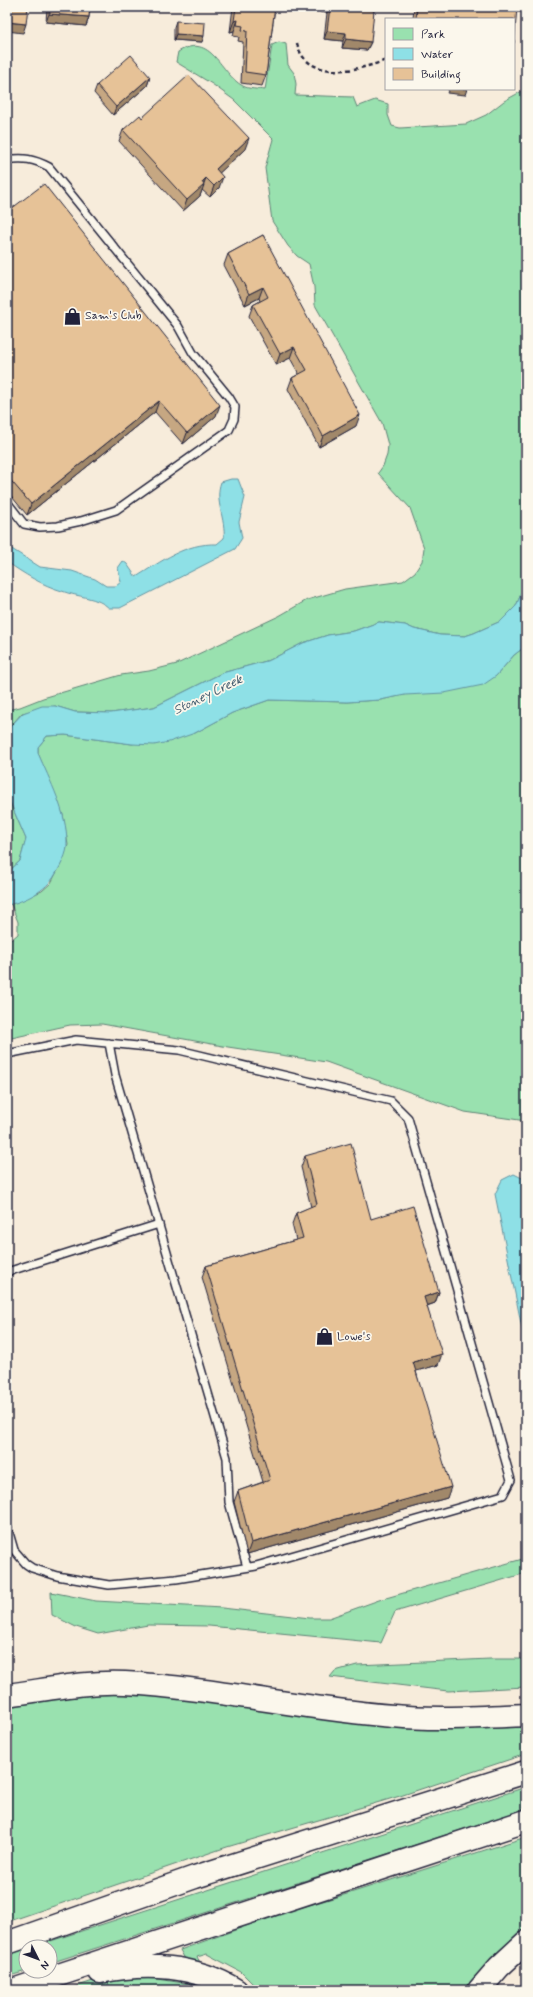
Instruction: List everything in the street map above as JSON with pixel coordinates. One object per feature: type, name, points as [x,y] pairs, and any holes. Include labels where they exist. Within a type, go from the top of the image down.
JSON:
[{"type":"highway","points":[[12,1695],[89,1684],[124,1683],[203,1691],[392,1716],[435,1718],[526,1715]]},
{"type":"highway","points":[[7,1943],[195,1877],[526,1772]]},
{"type":"highway","points":[[14,1990],[526,1821]]},
{"type":"highway","points":[[479,1990],[499,1967],[526,1942]]},
{"type":"highway","points":[[19,1990],[118,1968],[154,1967],[179,1968],[201,1973],[222,1981],[236,1990]]},
{"type":"lane","points":[[7,160],[18,158],[35,160],[49,167],[178,326],[193,353],[229,397],[235,407],[234,419],[229,430],[116,510],[81,521],[58,526],[40,527],[24,524],[7,502]]},
{"type":"lane","points":[[7,1054],[76,1040],[179,1050],[391,1101],[408,1118],[511,1480],[503,1494],[247,1567],[176,1579],[109,1585],[64,1577],[32,1568],[26,1564],[14,1550],[7,1526]]},
{"type":"lane","points":[[109,1043],[115,1074],[228,1458],[229,1502],[247,1567]]},
{"type":"lane","points":[[7,1272],[159,1224]]},
{"type":"path","points":[[297,43],[299,53],[308,63],[326,69],[369,67],[385,60]]},
{"type":"green space","points":[[279,42],[286,44],[288,65],[294,73],[296,84],[295,95],[353,97],[357,107],[375,100],[388,104],[388,115],[392,126],[400,128],[466,124],[486,115],[504,101],[526,89],[526,582],[516,606],[501,621],[465,636],[440,635],[414,629],[405,625],[379,622],[354,631],[328,635],[303,643],[270,660],[222,673],[154,707],[111,713],[75,712],[55,706],[22,713],[7,730],[7,710],[121,675],[149,671],[177,664],[279,616],[307,600],[345,589],[403,581],[415,572],[422,561],[424,548],[410,508],[378,473],[383,466],[387,455],[388,445],[382,423],[315,305],[314,287],[309,264],[297,256],[288,246],[272,221],[265,168],[273,139],[234,100],[212,84],[176,62],[178,52],[190,47],[199,47],[207,50],[215,57],[228,73],[243,86],[265,90],[272,45]]},
{"type":"green space","points":[[526,646],[526,1121],[465,1112],[326,1062],[228,1047],[102,1024],[70,1025],[7,1039],[7,939],[11,940],[18,934],[18,922],[11,904],[42,891],[51,883],[68,845],[63,815],[38,753],[38,747],[47,736],[65,735],[132,744],[195,733],[232,713],[269,700],[347,702],[380,700],[496,676],[514,655]]},
{"type":"green space","points":[[7,795],[26,839],[20,861],[7,873]]},
{"type":"green space","points":[[526,1558],[526,1573],[395,1612],[381,1643],[209,1626],[148,1625],[98,1634],[76,1627],[52,1615],[51,1592],[96,1601],[222,1608],[310,1618],[329,1618],[379,1600]]},
{"type":"green space","points":[[490,1659],[526,1659],[526,1687],[448,1691],[330,1677],[335,1671],[357,1665]]},
{"type":"green space","points":[[131,1690],[481,1727],[526,1727],[526,1754],[400,1796],[227,1847],[7,1922],[7,1706],[54,1697]]},
{"type":"green space","points":[[526,1787],[526,1809],[58,1960],[58,1939],[57,1939]]},
{"type":"green space","points":[[526,1837],[526,1930],[467,1990],[259,1990],[241,1972],[207,1954],[197,1957],[200,1962],[185,1959],[180,1950],[285,1912],[347,1894]]},
{"type":"green space","points":[[18,1952],[18,1974],[7,1977],[7,1955]]},
{"type":"green space","points":[[118,1976],[140,1976],[195,1985],[204,1990],[66,1990],[93,1981]]},
{"type":"water","points":[[231,479],[238,479],[245,497],[239,522],[242,538],[235,549],[120,608],[109,608],[93,599],[47,586],[7,562],[7,546],[40,567],[72,571],[95,579],[106,586],[116,586],[121,582],[118,568],[123,561],[127,564],[136,577],[174,554],[194,546],[217,544],[224,538],[219,503],[219,489],[221,482]]},
{"type":"water","name":"Stoney Creek","points":[[526,582],[526,646],[514,655],[496,676],[483,685],[444,693],[405,695],[380,700],[347,702],[269,700],[232,713],[195,733],[169,742],[154,745],[132,744],[65,735],[47,736],[38,747],[38,753],[61,808],[66,831],[67,847],[59,868],[47,886],[28,898],[7,905],[7,873],[20,861],[26,839],[7,795],[7,730],[23,713],[42,706],[55,706],[75,712],[111,713],[154,707],[222,673],[270,660],[303,643],[328,635],[354,631],[379,622],[405,625],[414,629],[440,635],[465,636],[501,621],[516,606]]},
{"type":"water","points":[[514,1174],[526,1180],[526,1348],[495,1194],[502,1180]]},
{"type":"building","points":[[7,7],[28,7],[26,24],[7,22]]},
{"type":"building","points":[[50,7],[90,7],[89,17],[49,14]]},
{"type":"building","points":[[236,7],[275,7],[266,75],[245,72],[247,31],[242,30],[243,26],[237,25],[238,20],[234,21]]},
{"type":"building","points":[[330,7],[348,7],[374,10],[371,42],[346,39],[346,33],[327,31]]},
{"type":"building","points":[[417,7],[517,7],[515,31],[515,18],[416,18]]},
{"type":"building","points":[[176,21],[205,23],[204,36],[176,34]]},
{"type":"building","points":[[131,55],[150,77],[116,107],[97,85]]},
{"type":"building","points":[[189,75],[249,138],[216,169],[223,177],[214,186],[206,178],[202,182],[204,185],[187,200],[123,130],[140,115],[142,118]]},
{"type":"building","name":"Sam's Club","points":[[44,184],[220,405],[187,433],[159,401],[31,504],[7,476],[7,212]]},
{"type":"building","points":[[263,235],[360,415],[323,436],[292,378],[307,370],[294,347],[280,354],[253,305],[268,297],[263,287],[249,294],[228,254]]},
{"type":"building","name":"Lowe's","points":[[351,1143],[371,1219],[413,1206],[439,1292],[424,1297],[442,1354],[413,1362],[451,1487],[251,1543],[238,1491],[270,1480],[206,1266],[303,1238],[296,1213],[317,1204],[305,1156]]},
{"type":"place","name":"Sam's Club","points":[[72,316]]},
{"type":"place","name":"Lowe's","points":[[324,1337]]}]
